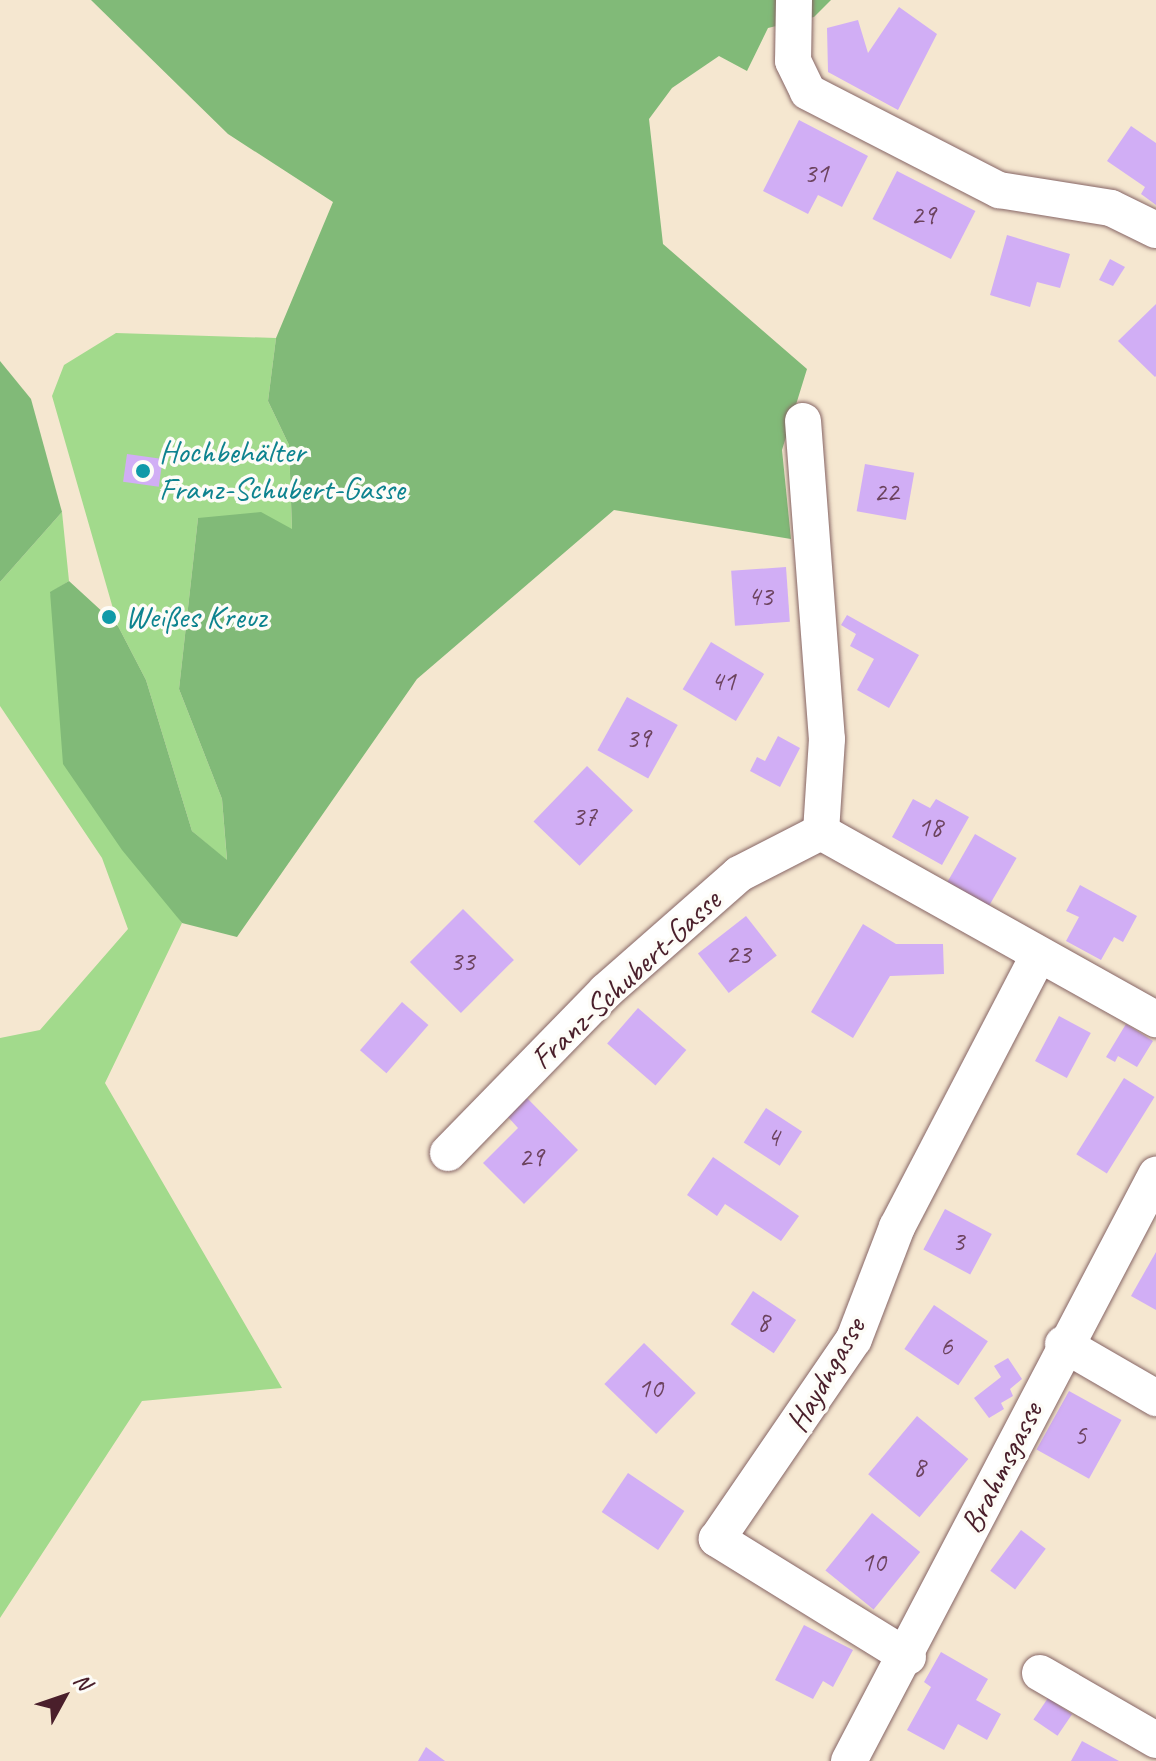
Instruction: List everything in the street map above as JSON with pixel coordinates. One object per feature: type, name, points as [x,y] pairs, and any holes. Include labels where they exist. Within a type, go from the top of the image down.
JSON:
[{"type":"street","points":[[794,0],[793,61],[808,92],[999,190],[1111,208],[1156,230]]},
{"type":"street","points":[[803,421],[827,739],[821,832],[1038,956],[1156,1019]]},
{"type":"street","name":"Franz-Schubert-Gasse","points":[[448,1153],[606,991],[739,874],[821,832]]},
{"type":"street","name":"Haydngasse","points":[[908,1657],[717,1539],[854,1339],[897,1227],[1038,956]]},
{"type":"street","name":"Brahmsgasse","points":[[849,1761],[908,1657],[1063,1344],[1156,1175]]},
{"type":"street","points":[[1063,1344],[1156,1398]]},
{"type":"street","points":[[1040,1673],[1156,1740]]},
{"type":"green space","points":[[91,0],[831,0],[814,17],[768,28],[747,71],[719,56],[672,88],[649,119],[663,244],[807,369],[782,450],[791,539],[614,510],[417,679],[237,937],[182,923],[122,850],[63,764],[50,592],[69,581],[118,626],[146,680],[192,831],[227,860],[222,799],[179,689],[198,518],[261,512],[292,529],[289,445],[268,401],[276,338],[333,202],[228,134]]},
{"type":"green space","points":[[116,333],[276,338],[268,401],[289,445],[292,530],[198,518],[179,689],[222,799],[227,861],[192,831],[146,680],[118,626],[52,396],[64,365]]},
{"type":"green space","points":[[0,361],[31,399],[62,512],[0,582]]},
{"type":"green space","points":[[62,512],[69,581],[50,593],[164,898],[182,923],[105,1083],[282,1388],[142,1401],[0,1618],[0,1038],[40,1030],[128,929],[102,858],[0,706],[0,582]]},
{"type":"building","points":[[899,7],[937,34],[898,110],[828,72],[827,28],[858,20],[868,53]]},
{"type":"building","points":[[799,120],[868,156],[842,207],[818,195],[808,214],[763,191]]},
{"type":"building","points":[[1131,126],[1156,143],[1156,205],[1141,194],[1145,187],[1107,161]]},
{"type":"building","points":[[897,171],[975,211],[951,259],[872,219]]},
{"type":"building","points":[[1007,235],[1070,254],[1060,288],[1037,282],[1030,307],[990,295]]},
{"type":"building","points":[[1110,259],[1125,267],[1113,286],[1099,280]]},
{"type":"building","points":[[1156,304],[1156,376],[1155,377],[1118,341]]},
{"type":"building","name":"Hochbehälter Franz-Schubert-Gasse","points":[[127,454],[163,459],[159,487],[123,482]]},
{"type":"building","points":[[865,464],[914,473],[906,520],[857,511]]},
{"type":"building","points":[[786,567],[790,622],[735,626],[731,571]]},
{"type":"building","points":[[847,615],[919,655],[889,708],[857,690],[874,659],[850,646],[856,634],[841,625]]},
{"type":"building","points":[[711,642],[764,674],[736,721],[683,689]]},
{"type":"building","points":[[627,697],[678,725],[648,778],[597,750]]},
{"type":"building","points":[[778,736],[800,748],[780,787],[750,771],[757,757],[765,761]]},
{"type":"building","points":[[587,766],[633,810],[580,866],[534,821]]},
{"type":"building","points":[[913,799],[930,808],[936,799],[969,817],[942,865],[892,837]]},
{"type":"building","points":[[975,834],[1017,858],[989,906],[948,882]]},
{"type":"building","points":[[1080,885],[1137,916],[1123,942],[1114,937],[1101,960],[1066,941],[1079,917],[1066,911]]},
{"type":"building","points":[[463,909],[514,960],[461,1013],[410,962]]},
{"type":"building","points":[[746,916],[777,955],[729,993],[698,954]]},
{"type":"building","points":[[863,924],[896,944],[943,944],[944,974],[890,976],[853,1038],[811,1012]]},
{"type":"building","points":[[402,1002],[428,1025],[386,1073],[360,1050]]},
{"type":"building","points":[[638,1008],[686,1050],[655,1085],[607,1043]]},
{"type":"building","points":[[1059,1016],[1091,1033],[1067,1078],[1035,1061]]},
{"type":"building","points":[[1126,1024],[1153,1041],[1137,1067],[1118,1056],[1115,1062],[1106,1057]]},
{"type":"building","points":[[1124,1078],[1155,1097],[1107,1173],[1076,1154]]},
{"type":"building","points":[[527,1098],[578,1150],[524,1204],[483,1163],[518,1128],[508,1117]]},
{"type":"building","points":[[766,1108],[802,1131],[780,1166],[744,1142]]},
{"type":"building","points":[[713,1157],[799,1216],[781,1241],[725,1204],[717,1216],[687,1195]]},
{"type":"building","points":[[945,1209],[992,1234],[970,1274],[923,1250]]},
{"type":"building","points":[[1156,1252],[1156,1310],[1131,1296]]},
{"type":"building","points":[[753,1291],[796,1320],[774,1353],[731,1324]]},
{"type":"building","points":[[934,1305],[988,1341],[958,1385],[904,1349]]},
{"type":"building","points":[[644,1343],[696,1393],[656,1434],[604,1384]]},
{"type":"building","points":[[1008,1358],[1022,1379],[1010,1389],[1013,1396],[1001,1403],[1004,1409],[989,1418],[974,1398],[1001,1377],[994,1366]]},
{"type":"building","points":[[1069,1391],[1121,1420],[1089,1479],[1037,1450]]},
{"type":"building","points":[[917,1416],[968,1459],[919,1517],[868,1474]]},
{"type":"building","points":[[628,1473],[684,1511],[658,1550],[602,1512]]},
{"type":"building","points":[[872,1513],[920,1552],[874,1610],[825,1571]]},
{"type":"building","points":[[1021,1530],[1046,1549],[1015,1589],[990,1571]]},
{"type":"building","points":[[804,1625],[853,1650],[833,1687],[823,1681],[813,1699],[775,1680]]},
{"type":"building","points":[[941,1652],[988,1679],[976,1700],[1001,1714],[987,1740],[958,1724],[944,1750],[907,1730],[931,1687],[924,1682]]},
{"type":"building","points":[[1048,1698],[1072,1714],[1058,1736],[1033,1720]]},
{"type":"building","points":[[1082,1741],[1119,1761],[1071,1761]]},
{"type":"building","points":[[426,1747],[445,1761],[418,1761]]},
{"type":"place","name":"Hochbehälter Franz-Schubert-Gasse","points":[[143,471]]},
{"type":"place","name":"Weißes Kreuz","points":[[109,617]]}]
